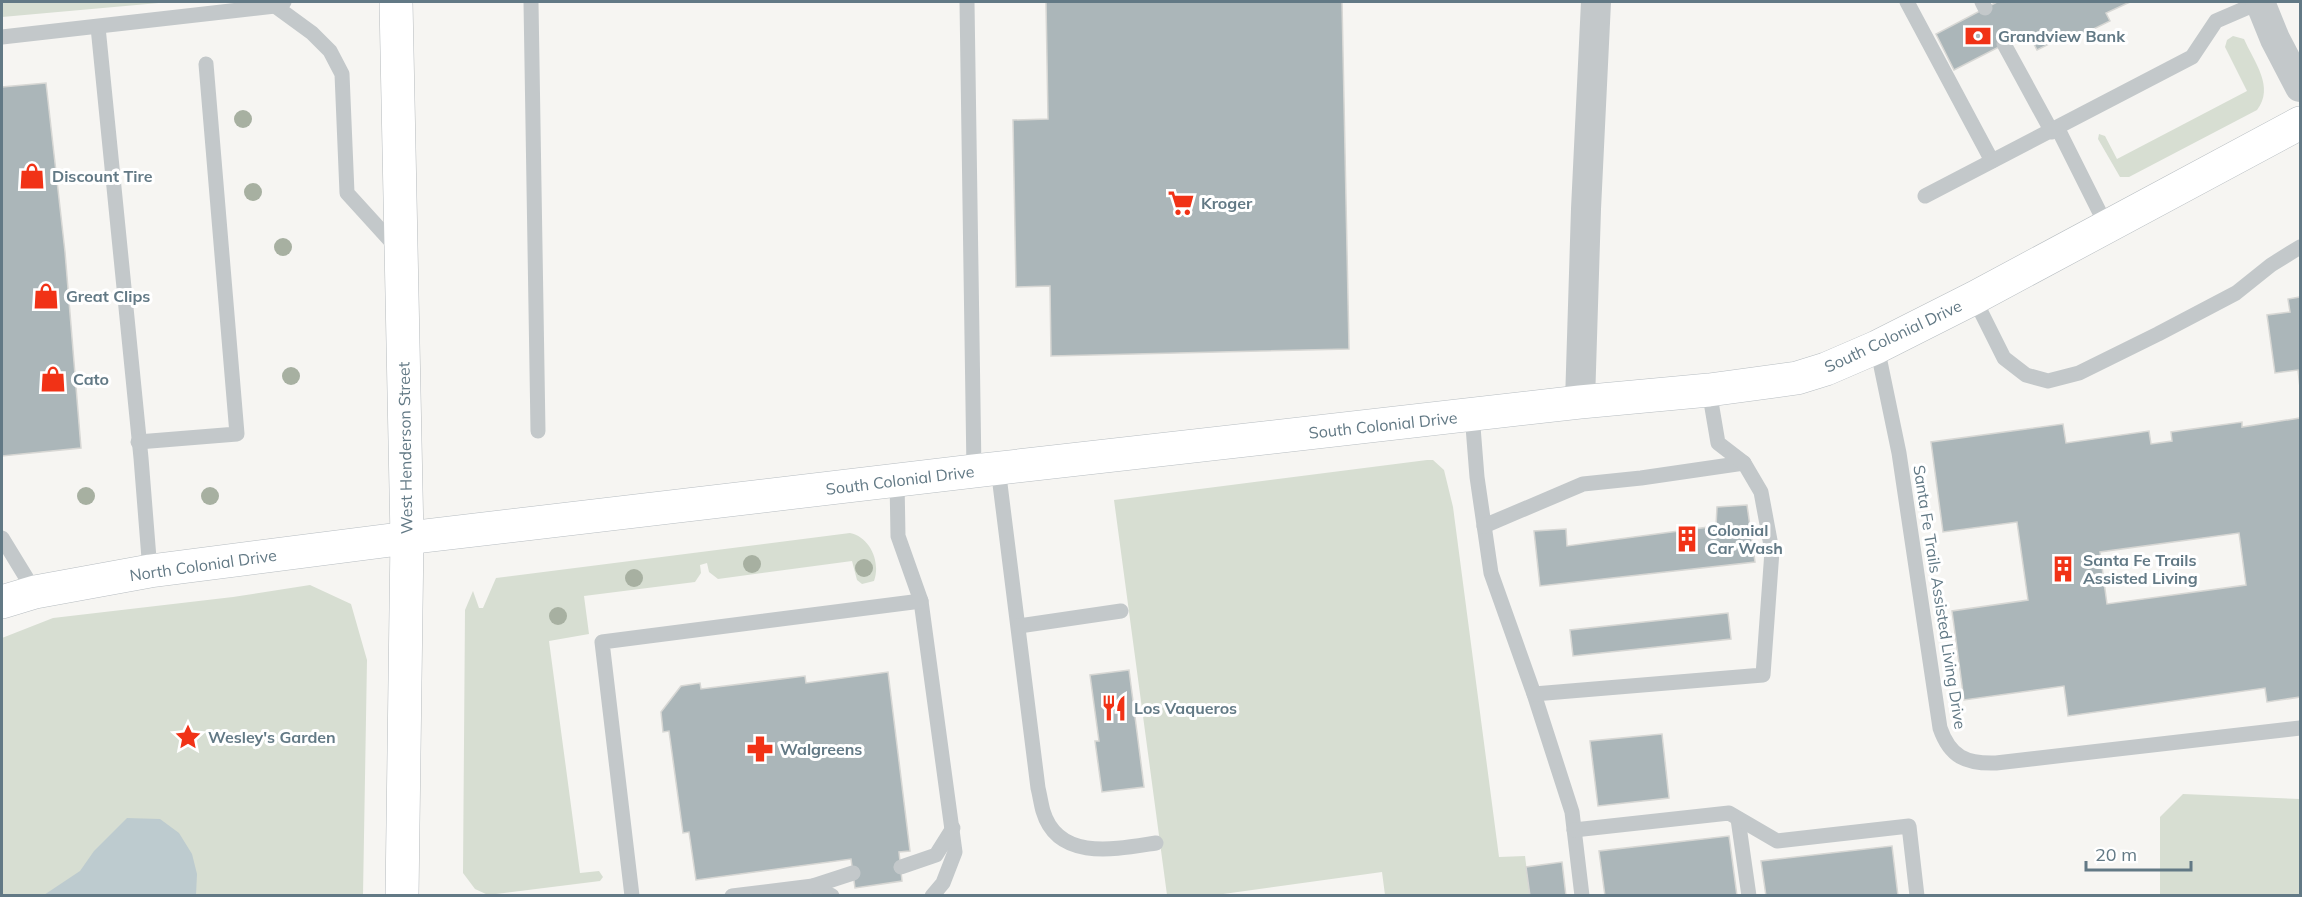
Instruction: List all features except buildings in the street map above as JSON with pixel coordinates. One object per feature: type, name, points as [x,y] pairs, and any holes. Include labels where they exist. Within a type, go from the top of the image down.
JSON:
[{"type":"street","name":"West Henderson Street","points":[[396,2],[407,538],[402,896]]},
{"type":"street","points":[[1580,402],[1596,2]]},
{"type":"street","points":[[2260,2],[2301,87]]},
{"type":"street","name":"South Colonial Drive","points":[[407,538],[986,469],[1580,402],[1708,390],[1797,378],[1826,369],[1877,347],[2301,123]]},
{"type":"street","name":"North Colonial Drive","points":[[2,602],[35,592],[150,571],[407,538]]},
{"type":"lane","points":[[531,2],[538,431]]},
{"type":"lane","points":[[967,2],[986,469],[1019,626],[1043,813],[1051,828],[1063,840],[1081,847],[1101,851],[1156,843]]},
{"type":"lane","points":[[1907,2],[1992,161]]},
{"type":"lane","points":[[1925,196],[2192,57],[2216,21],[2260,2]]},
{"type":"lane","points":[[2,37],[280,4],[330,51],[342,74],[347,193],[401,254]]},
{"type":"lane","points":[[98,27],[150,571]]},
{"type":"lane","points":[[2004,44],[2055,130],[2107,227]]},
{"type":"lane","points":[[138,442],[237,434],[206,64]]},
{"type":"lane","points":[[1974,297],[2004,358],[2025,375],[2048,381],[2079,373],[2236,293],[2271,264],[2301,247]]},
{"type":"lane","name":"Santa Fe Trails Assisted Living Drive","points":[[1877,347],[1899,453],[1940,728],[1952,752],[1965,760],[1978,764],[1996,764],[2301,728]]},
{"type":"lane","points":[[1534,694],[1763,675],[1772,551],[1761,492],[1744,463],[1718,443],[1708,390]]},
{"type":"lane","points":[[1472,414],[1477,477],[1491,573],[1534,694],[1572,812],[1582,896]]},
{"type":"lane","points":[[1484,526],[1583,484],[1744,463]]},
{"type":"lane","points":[[897,480],[898,536],[921,601],[953,828],[955,852],[944,883],[932,896]]},
{"type":"lane","points":[[2,538],[35,592]]},
{"type":"lane","points":[[632,896],[602,642],[921,601]]},
{"type":"lane","points":[[1019,626],[1121,611]]},
{"type":"lane","points":[[1574,830],[1729,813],[1777,842],[1909,826],[1917,896]]},
{"type":"lane","points":[[1738,819],[1749,896]]},
{"type":"lane","points":[[901,867],[936,855],[953,828]]},
{"type":"lane","points":[[732,896],[813,886],[853,873]]},
{"type":"lane","points":[[813,886],[832,896]]},
{"type":"shaded area","points":[[2,2],[170,2],[2,17]]},
{"type":"shaded area","points":[[2233,36],[2244,39],[2261,74],[2264,92],[2257,110],[2129,177],[2120,177],[2098,139],[2099,134],[2105,136],[2117,159],[2247,91],[2225,47],[2227,40]]},
{"type":"shaded area","points":[[1433,460],[1444,470],[1453,507],[1499,857],[1525,856],[1530,895],[1385,895],[1382,872],[1216,895],[1167,895],[1114,500]]},
{"type":"shaded area","points":[[850,533],[857,535],[872,551],[876,566],[874,581],[862,584],[857,580],[852,561],[718,579],[709,572],[707,563],[700,565],[701,573],[695,582],[584,596],[589,634],[549,641],[580,873],[599,871],[603,877],[600,881],[488,895],[475,889],[463,873],[465,610],[473,591],[479,608],[483,608],[496,578]]},
{"type":"shaded area","points":[[310,585],[351,604],[367,660],[363,895],[2,896],[2,638],[53,618],[233,597]]},
{"type":"shaded area","points":[[2183,794],[2300,799],[2300,895],[2160,895],[2160,817]]},
{"type":"shaded area","points":[[127,818],[160,819],[179,833],[192,854],[197,874],[196,895],[44,895],[80,871],[94,851]]},
{"type":"place","name":"Grandview Bank","points":[[1978,36]]},
{"type":"place","name":"Discount Tire","points":[[32,176]]},
{"type":"place","name":"Kroger","points":[[1181,203]]},
{"type":"place","name":"Great Clips","points":[[46,296]]},
{"type":"place","name":"Cato","points":[[53,379]]},
{"type":"place","name":"Colonial Car Wash","points":[[1687,539]]},
{"type":"place","name":"Santa Fe Trails Assisted Living","points":[[2063,569]]},
{"type":"place","name":"Los Vaqueros","points":[[1114,708]]},
{"type":"place","name":"Wesley's Garden","points":[[188,737]]},
{"type":"place","name":"Walgreens","points":[[760,749]]}]
